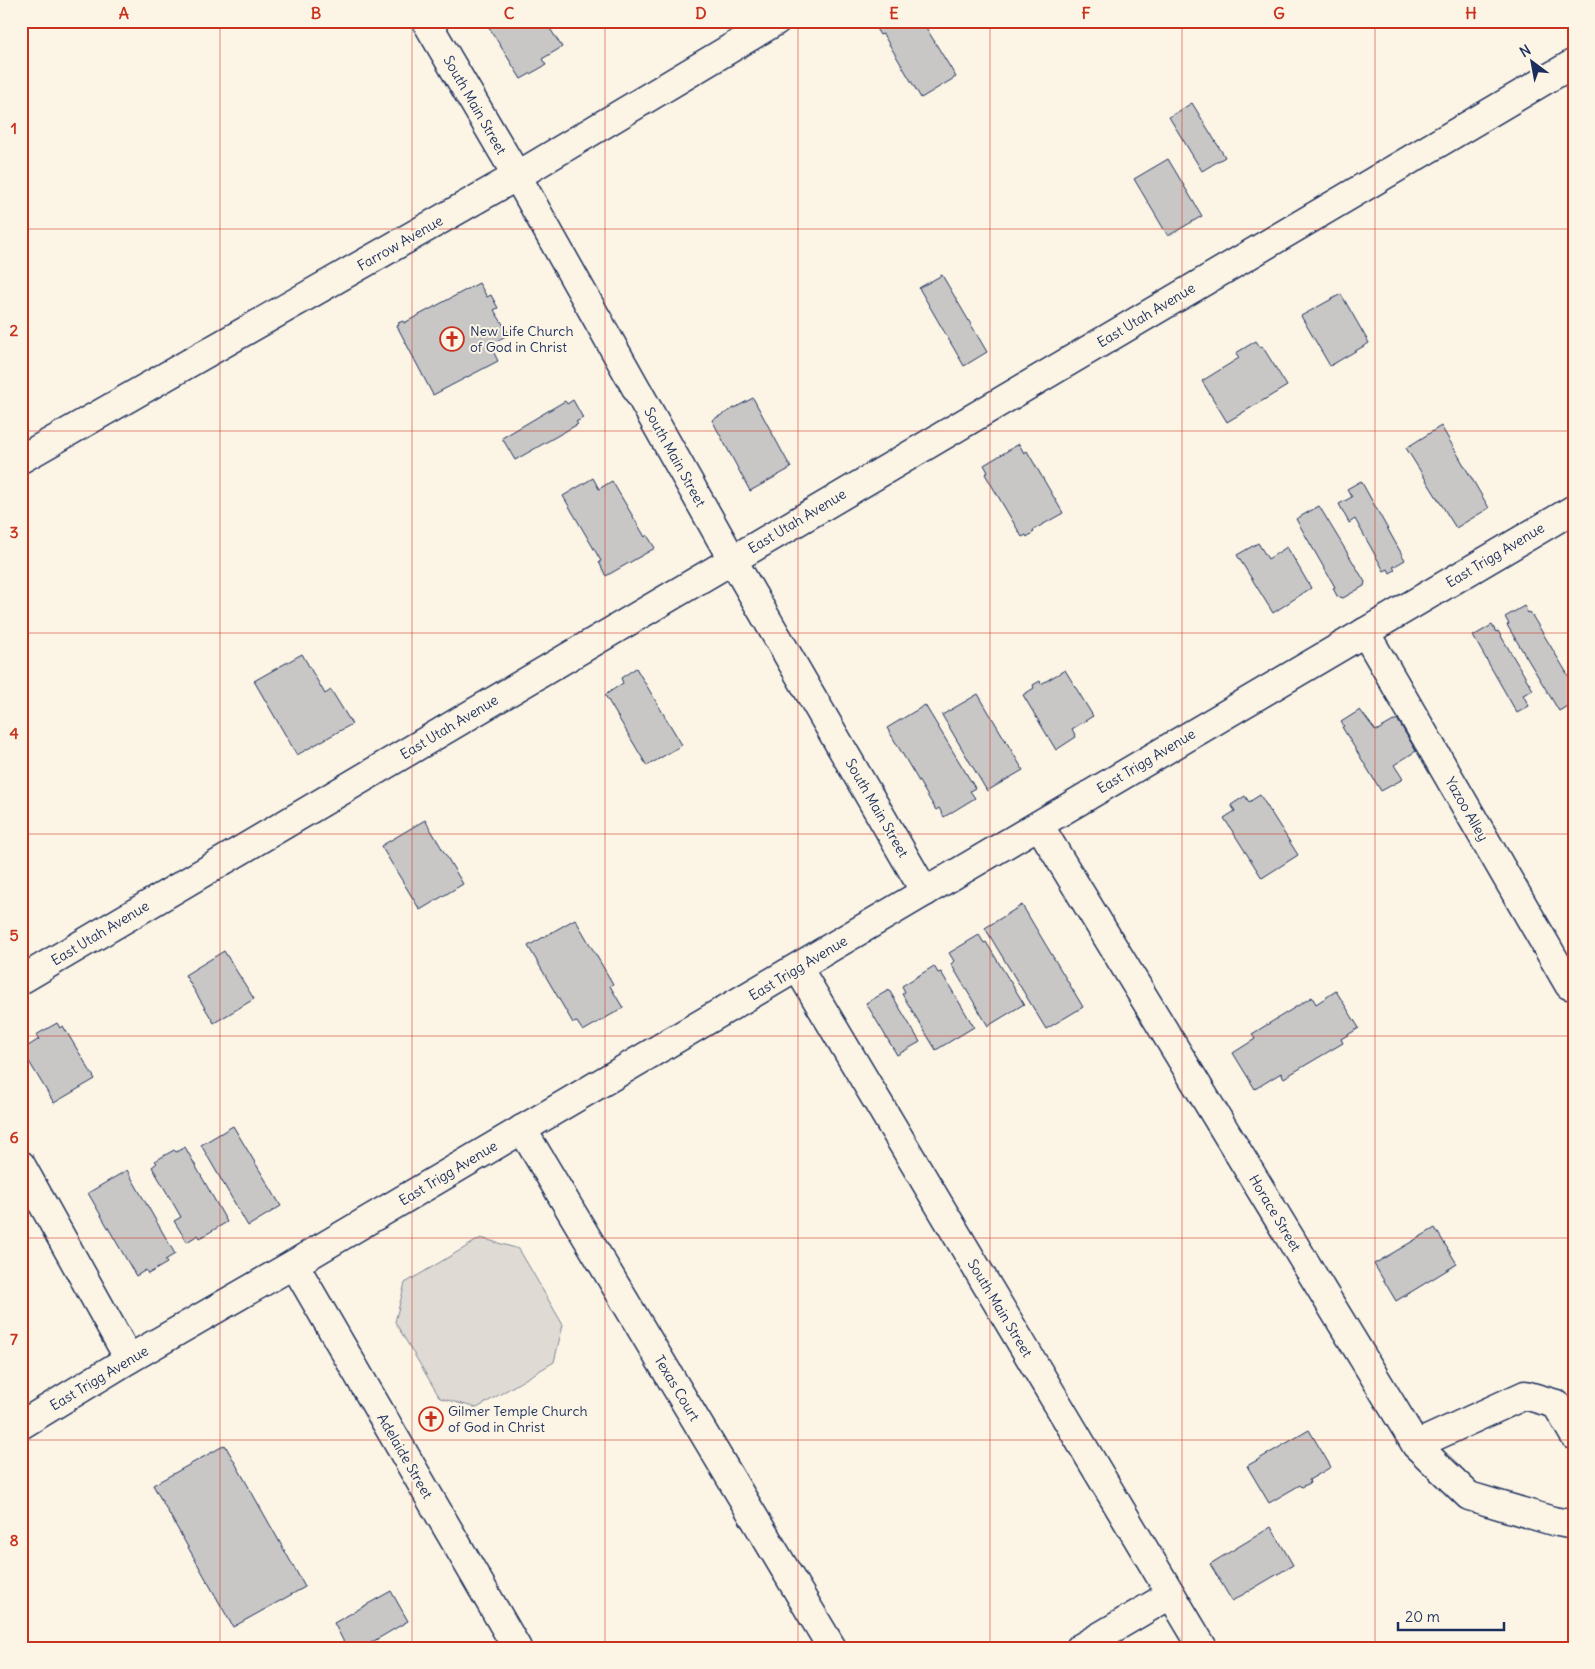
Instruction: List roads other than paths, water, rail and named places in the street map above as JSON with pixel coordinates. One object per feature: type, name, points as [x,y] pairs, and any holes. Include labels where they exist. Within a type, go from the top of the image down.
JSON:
[{"type":"street","name":"South Main Street","points":[[426,21],[517,176],[732,559],[925,892]]},
{"type":"street","name":"Farrow Avenue","points":[[21,459],[517,176],[776,21]]},
{"type":"street","name":"East Utah Avenue","points":[[21,980],[1574,62]]},
{"type":"street","name":"East Trigg Avenue","points":[[21,1426],[129,1359],[798,968],[1574,509]]},
{"type":"street","name":"Yazoo Alley","points":[[1365,632],[1569,985]]},
{"type":"street","name":"Horace Street","points":[[1039,825],[1416,1445],[1469,1496],[1553,1521],[1574,1525]]},
{"type":"street","name":"South Main Street","points":[[798,968],[1170,1595],[1204,1648]]},
{"type":"street","name":"Texas Court","points":[[522,1129],[832,1648]]},
{"type":"street","points":[[21,1165],[129,1359]]},
{"type":"street","name":"Adelaide Street","points":[[294,1264],[517,1648]]},
{"type":"street","points":[[1416,1445],[1524,1395],[1556,1404],[1574,1435]]},
{"type":"street","points":[[1080,1648],[1170,1595]]},
{"type":"place","name":"New Life Church of God in Christ","points":[[452,339]]},
{"type":"place","name":"Gilmer Temple Church of God in Christ","points":[[431,1419]]}]
